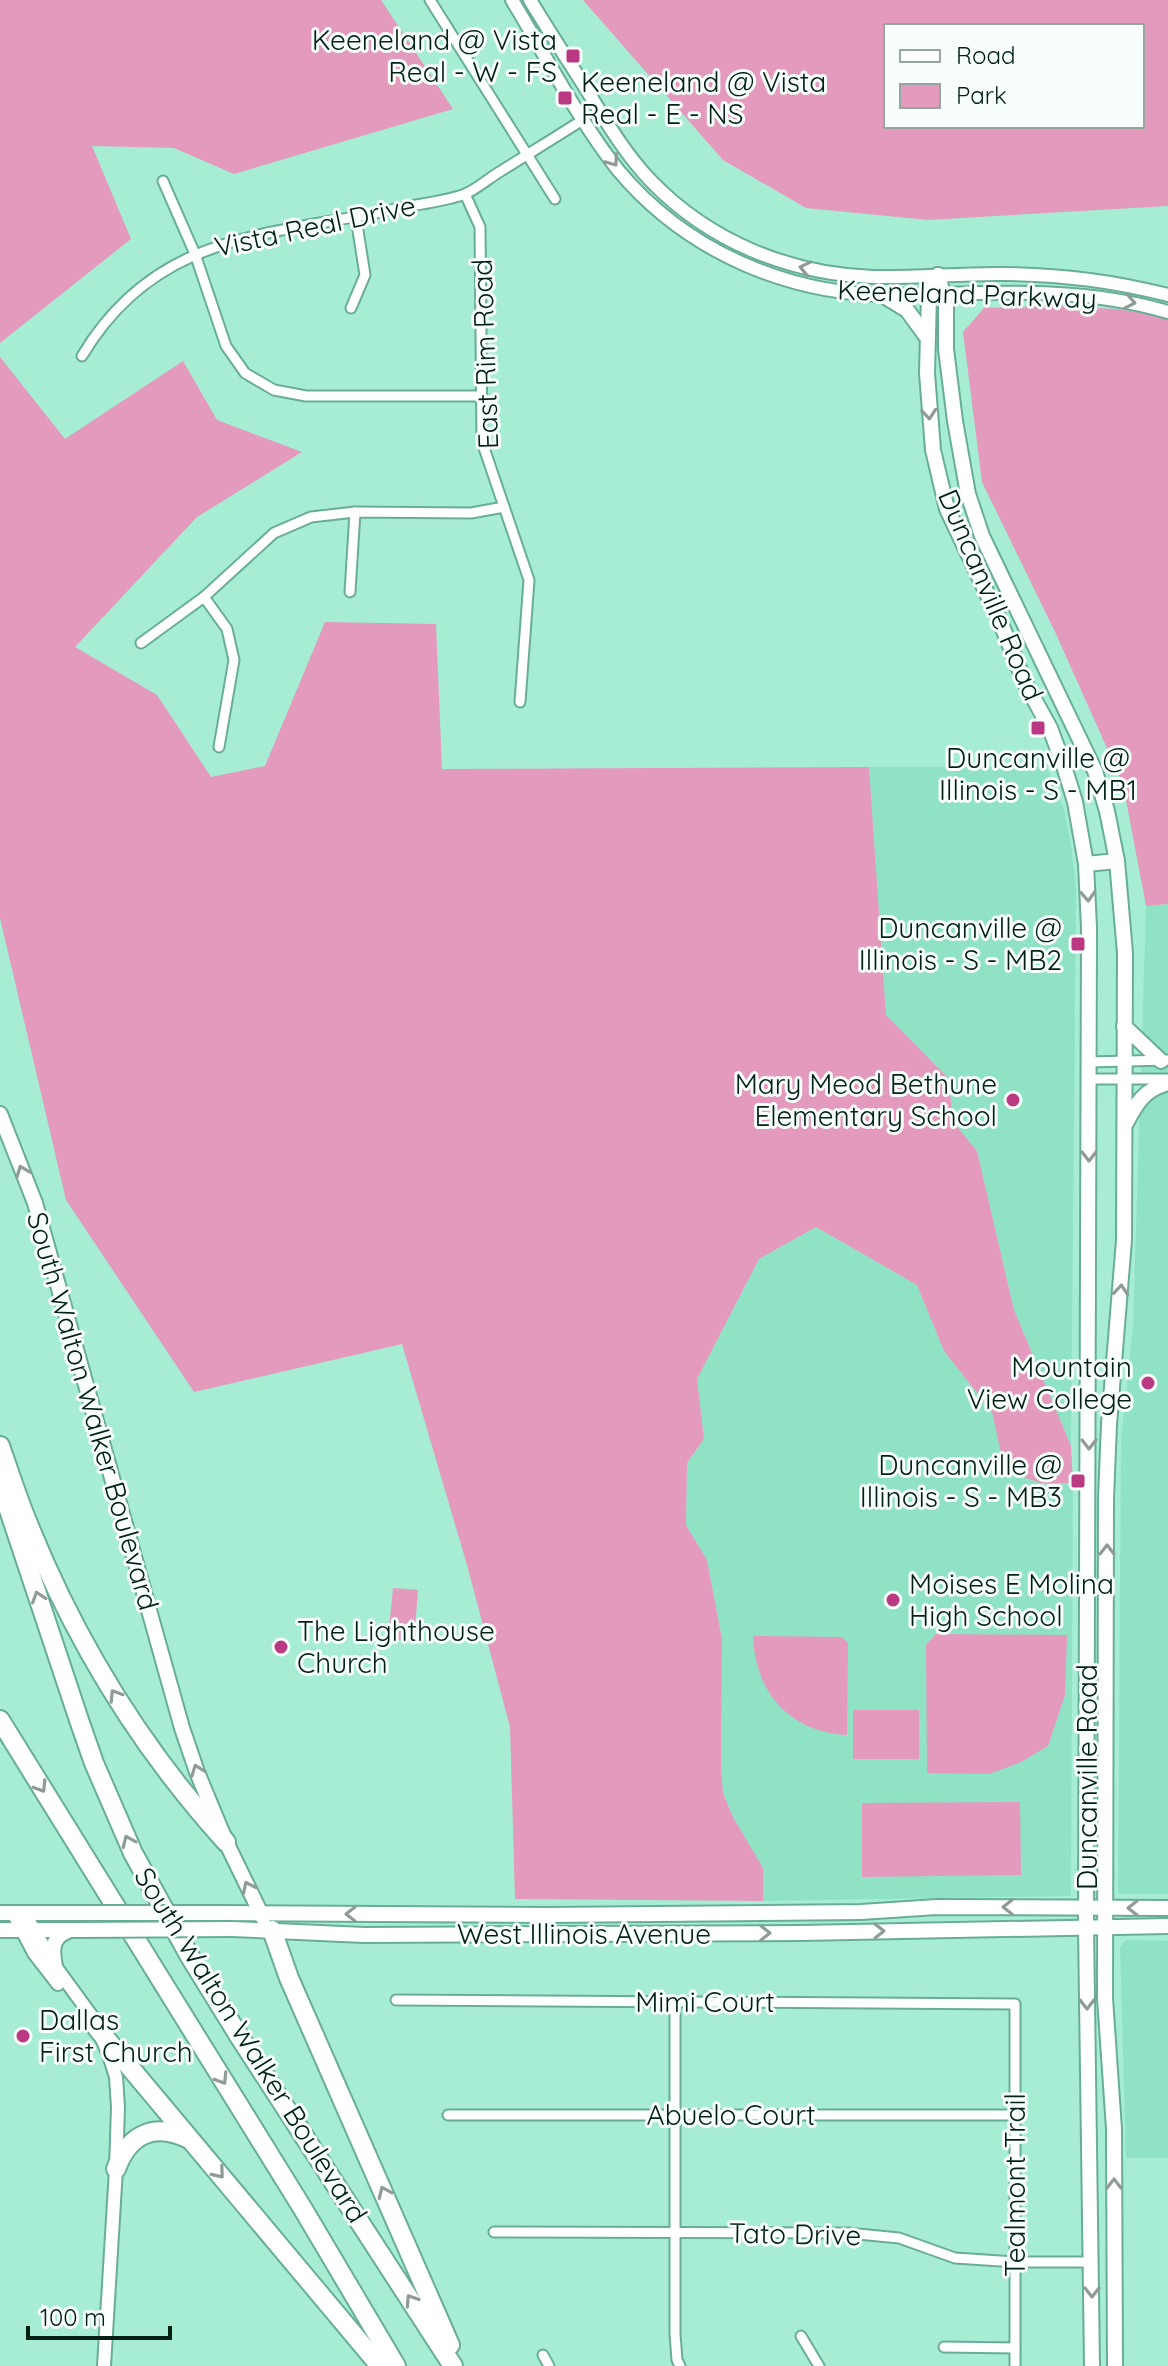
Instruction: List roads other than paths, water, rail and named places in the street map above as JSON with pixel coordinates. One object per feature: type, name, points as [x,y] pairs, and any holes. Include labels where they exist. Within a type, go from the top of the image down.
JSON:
[{"type":"highway","points":[[0,1446],[26,1521],[77,1630],[104,1678],[192,1805],[226,1842]]},
{"type":"highway","name":"South Walton Walker Boulevard","points":[[0,1483],[89,1750],[139,1864],[189,1955],[453,2366]]},
{"type":"highway","name":"South Walton Walker Boulevard","points":[[0,1720],[303,2209],[396,2366]]},
{"type":"highway","points":[[272,1930],[289,1978],[459,2366]]},
{"type":"highway","points":[[97,2028],[380,2366]]},
{"type":"highway","points":[[116,2169],[130,2143],[144,2134],[174,2132],[195,2144]]},
{"type":"main road","name":"Duncanville Road","points":[[938,275],[944,294],[949,384],[965,481],[982,536],[1095,771],[1117,861],[1125,953],[1123,1270],[1109,1424],[1106,1499],[1105,1998],[1114,2129],[1115,2366]]},
{"type":"main road","name":"Duncanville Road","points":[[938,275],[929,295],[926,336],[933,450],[947,509],[1000,621],[1024,681],[1050,728],[1075,802],[1086,864],[1089,928],[1086,1926],[1092,2366]]},
{"type":"main road","points":[[884,296],[907,310],[926,336]]},
{"type":"main road","points":[[942,488],[965,481]]},
{"type":"main road","points":[[1024,681],[1046,670]]},
{"type":"main road","points":[[1086,864],[1117,861]]},
{"type":"main road","points":[[1124,1026],[1164,1060]]},
{"type":"main road","points":[[1123,1129],[1137,1101],[1168,1081]]},
{"type":"main road","name":"South Walton Walker Boulevard","points":[[0,1114],[35,1203],[182,1728],[226,1842],[272,1930]]},
{"type":"main road","name":"West Illinois Avenue","points":[[13,1913],[513,1915],[801,1913],[937,1907],[1168,1908]]},
{"type":"main road","points":[[801,1913],[801,1933]]},
{"type":"main road","points":[[404,1935],[406,1915]]},
{"type":"main road","points":[[513,1915],[513,1934]]},
{"type":"main road","name":"West Illinois Avenue","points":[[0,1930],[232,1929],[404,1935],[801,1933],[1168,1926]]},
{"type":"main road","points":[[55,1966],[52,1954],[54,1941],[63,1933],[76,1930]]},
{"type":"main road","points":[[1092,2262],[1115,2262]]},
{"type":"street","points":[[430,0],[555,199]]},
{"type":"street","name":"Keeneland Parkway","points":[[512,0],[617,168],[640,194],[672,222],[697,240],[744,265],[795,282],[854,295],[1061,293],[1124,301],[1168,312]]},
{"type":"street","name":"Keeneland Parkway","points":[[530,0],[629,156],[681,209],[750,251],[798,267],[838,275],[1003,274],[1099,279],[1168,295]]},
{"type":"street","points":[[584,119],[599,110]]},
{"type":"street","name":"Vista Real Drive","points":[[82,356],[98,329],[129,297],[159,273],[195,254],[262,232],[356,218],[465,194],[584,119]]},
{"type":"street","points":[[163,181],[195,254],[226,346],[245,373],[274,390],[306,396],[482,396]]},
{"type":"street","name":"East Rim Road","points":[[465,194],[480,227],[482,442],[529,580],[520,702]]},
{"type":"street","points":[[351,308],[365,275],[356,218]]},
{"type":"street","points":[[1003,274],[1004,292]]},
{"type":"street","points":[[141,643],[204,597],[274,533],[311,517],[355,512],[471,513],[504,507]]},
{"type":"street","points":[[350,592],[355,512]]},
{"type":"street","points":[[204,597],[227,629],[234,660],[219,747]]},
{"type":"street","points":[[1088,1062],[1164,1060]]},
{"type":"street","points":[[1089,1079],[1168,1081]]},
{"type":"street","points":[[13,1913],[93,2018],[116,2077],[116,2169],[104,2366]]},
{"type":"street","points":[[27,1930],[34,1953],[87,2023],[97,2028]]},
{"type":"street","name":"Mimi Court","points":[[396,2000],[1015,2004]]},
{"type":"street","points":[[675,2002],[675,2334],[680,2366]]},
{"type":"street","name":"Tealmont Trail","points":[[1015,2004],[1015,2366]]},
{"type":"street","name":"Abuelo Court","points":[[448,2115],[1015,2115]]},
{"type":"street","name":"Tato Drive","points":[[494,2232],[848,2233],[899,2238],[955,2258],[1092,2262]]},
{"type":"street","points":[[801,2336],[819,2366]]},
{"type":"street","points":[[944,2347],[1015,2348]]},
{"type":"street","points":[[543,2355],[549,2366]]},
{"type":"place","name":"Keeneland @ Vista Real - W - FS","points":[[573,56]]},
{"type":"place","name":"Keeneland @ Vista Real - E - NS","points":[[565,98]]},
{"type":"place","name":"Duncanville @ Illinois - S - MB1","points":[[1038,728]]},
{"type":"place","name":"Duncanville @ Illinois - S - MB2","points":[[1078,944]]},
{"type":"place","name":"Mary Meod Bethune Elementary School","points":[[1013,1100]]},
{"type":"place","name":"Mountain View College","points":[[1148,1383]]},
{"type":"place","name":"Duncanville @ Illinois - S - MB3","points":[[1078,1481]]},
{"type":"place","name":"Moises E Molina High School","points":[[893,1600]]},
{"type":"place","name":"The Lighthouse Church","points":[[281,1647]]},
{"type":"place","name":"Dallas First Church","points":[[23,2036]]}]
